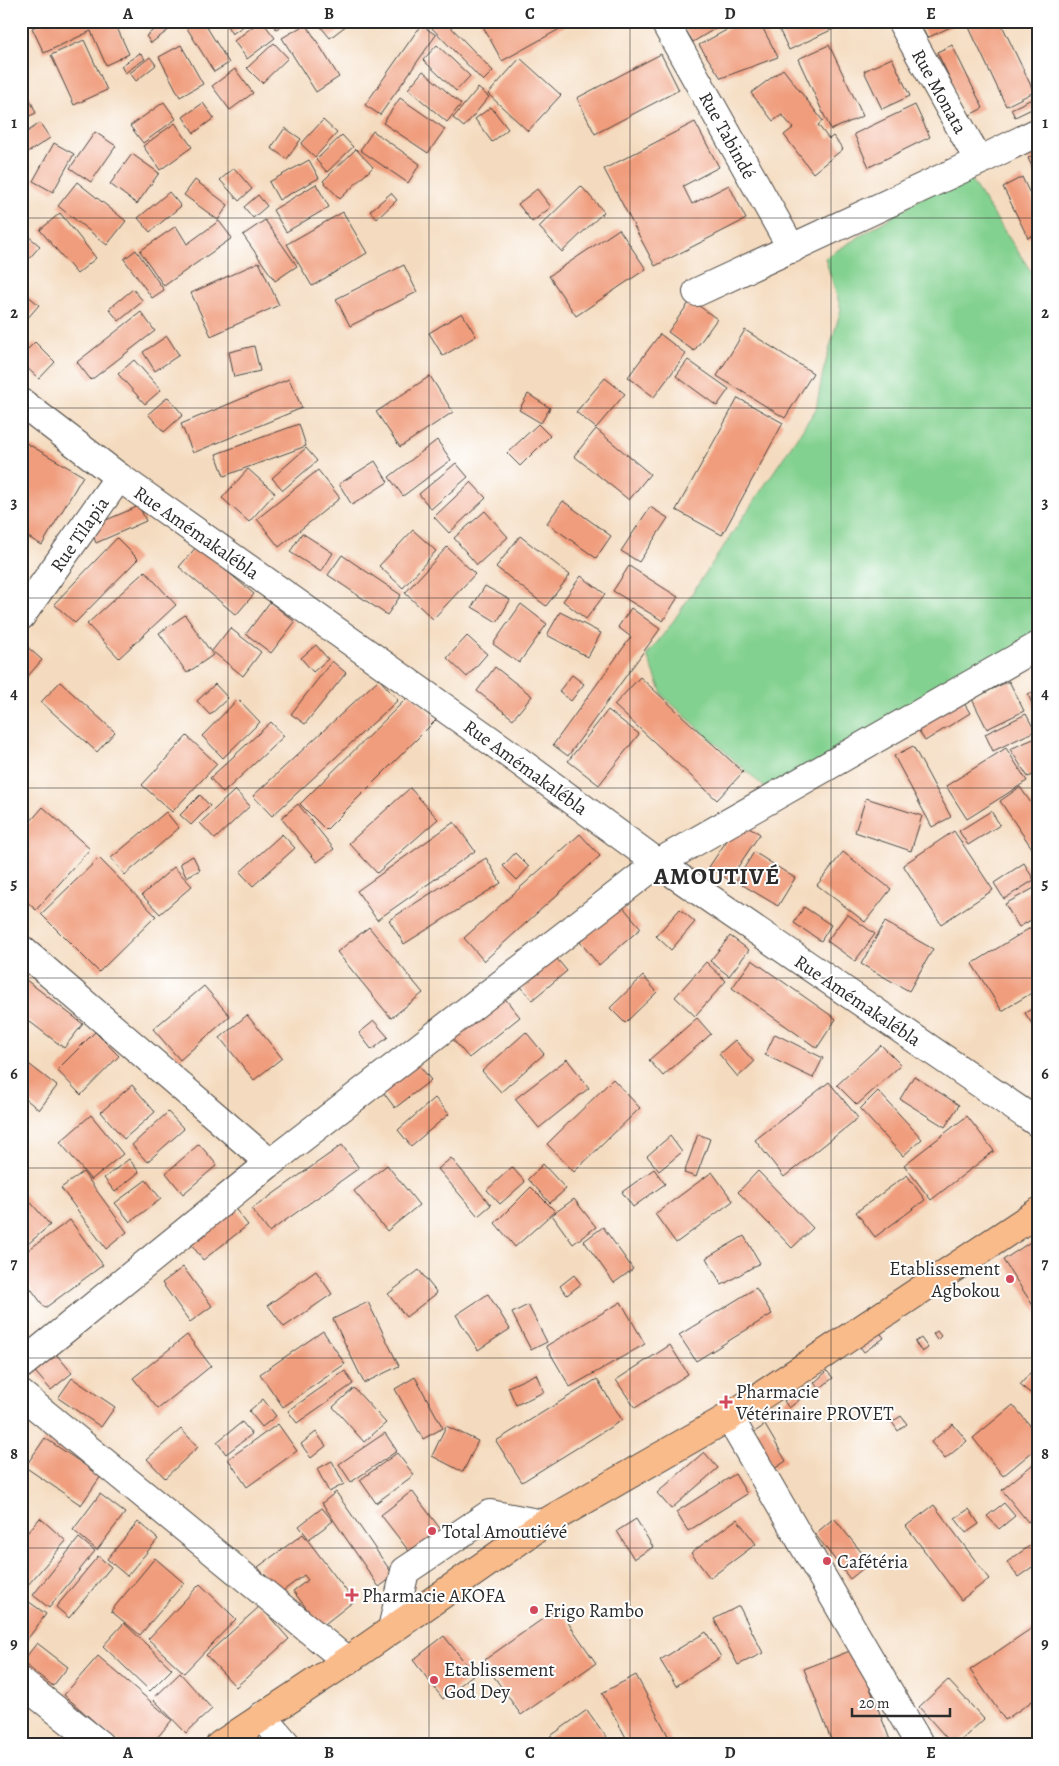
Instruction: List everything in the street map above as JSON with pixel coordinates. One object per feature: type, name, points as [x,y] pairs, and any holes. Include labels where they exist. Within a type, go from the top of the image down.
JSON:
[{"type":"highway","points":[[220,1745],[347,1661],[543,1524],[729,1417],[1038,1212]]},
{"type":"street","name":"Rue Tabindé","points":[[664,21],[792,249]]},
{"type":"street","name":"Rue Monata","points":[[901,21],[979,161]]},
{"type":"street","points":[[697,292],[1038,132]]},
{"type":"street","name":"Rue Amémakalébla","points":[[21,402],[119,477],[501,748],[658,863],[1038,1123]]},
{"type":"street","name":"Rue Tilapia","points":[[21,616],[119,477]]},
{"type":"street","points":[[21,1365],[270,1163],[658,863],[1038,646]]},
{"type":"street","points":[[21,949],[270,1163]]},
{"type":"street","points":[[21,1394],[347,1661]]},
{"type":"street","points":[[729,1417],[920,1745]]},
{"type":"street","points":[[392,1629],[405,1572],[490,1514],[543,1524]]},
{"type":"street","points":[[21,1682],[100,1745]]},
{"type":"street","points":[[262,1716],[287,1745]]},
{"type":"green space","points":[[965,171],[1038,282],[1038,648],[774,796],[663,696],[647,655],[670,626],[816,409],[823,372],[841,309],[825,258]]},
{"type":"building","points":[[47,21],[114,21],[129,54],[106,65],[91,31],[44,53],[32,28]]},
{"type":"building","points":[[165,21],[176,21],[177,24],[151,43],[146,36]]},
{"type":"building","points":[[191,21],[203,21],[229,63],[214,72],[185,25]]},
{"type":"building","points":[[224,21],[251,21],[232,34]]},
{"type":"building","points":[[260,21],[275,38],[247,59],[234,41]]},
{"type":"building","points":[[271,21],[291,21],[276,29]]},
{"type":"building","points":[[316,21],[352,21],[330,38]]},
{"type":"building","points":[[430,21],[445,21],[493,71],[483,81],[428,24]]},
{"type":"building","points":[[480,21],[574,21],[502,61]]},
{"type":"building","points":[[686,21],[719,21],[721,25],[693,42],[682,24]]},
{"type":"building","points":[[743,21],[759,21],[778,57],[721,78],[699,45]]},
{"type":"building","points":[[789,21],[850,21],[789,50],[778,27]]},
{"type":"building","points":[[919,21],[955,21],[957,24],[927,38]]},
{"type":"building","points":[[966,21],[1000,21],[1034,92],[1006,106]]},
{"type":"building","points":[[306,24],[339,77],[316,92],[282,38]]},
{"type":"building","points":[[421,25],[436,35],[380,115],[365,105]]},
{"type":"building","points":[[84,40],[107,90],[74,105],[51,55]]},
{"type":"building","points":[[274,43],[288,58],[262,83],[247,68]]},
{"type":"building","points":[[181,45],[203,84],[180,97],[159,57]]},
{"type":"building","points":[[437,45],[470,76],[456,91],[423,60]]},
{"type":"building","points":[[829,45],[863,116],[831,130],[798,59]]},
{"type":"building","points":[[952,45],[983,108],[968,116],[937,52]]},
{"type":"building","points":[[140,53],[145,59],[125,73],[121,66]]},
{"type":"building","points":[[661,54],[679,90],[595,134],[577,98]]},
{"type":"building","points":[[150,57],[156,65],[136,81],[130,73]]},
{"type":"building","points":[[520,58],[561,95],[528,131],[488,94]]},
{"type":"building","points":[[892,58],[910,96],[882,109],[864,71]]},
{"type":"building","points":[[235,69],[253,93],[230,110],[212,86]]},
{"type":"building","points":[[783,69],[823,121],[818,125],[829,139],[833,136],[843,149],[813,173],[784,135],[793,128],[782,115],[773,121],[751,93]]},
{"type":"building","points":[[423,71],[461,104],[447,122],[408,89]]},
{"type":"building","points":[[21,79],[36,113],[21,120]]},
{"type":"building","points":[[478,88],[489,97],[464,127],[453,118]]},
{"type":"building","points":[[1038,96],[1038,106],[1015,117],[1011,109]]},
{"type":"building","points":[[400,98],[445,129],[428,153],[383,123]]},
{"type":"building","points":[[164,102],[176,119],[143,143],[130,126]]},
{"type":"building","points":[[203,103],[214,118],[194,133],[183,117]]},
{"type":"building","points":[[915,105],[930,137],[869,167],[854,134]]},
{"type":"building","points":[[491,107],[508,129],[492,142],[475,119]]},
{"type":"building","points":[[323,120],[337,133],[315,157],[301,144]]},
{"type":"building","points":[[695,122],[719,167],[683,186],[692,204],[729,185],[746,219],[655,266],[604,169]]},
{"type":"building","points":[[40,123],[50,138],[21,157],[21,136]]},
{"type":"building","points":[[175,123],[192,147],[160,170],[143,146]]},
{"type":"building","points":[[285,128],[301,139],[287,159],[271,148]]},
{"type":"building","points":[[373,131],[420,164],[408,183],[360,150]]},
{"type":"building","points":[[95,132],[116,146],[91,182],[70,168]]},
{"type":"building","points":[[342,135],[353,147],[327,172],[316,160]]},
{"type":"building","points":[[54,143],[74,154],[53,192],[33,181]]},
{"type":"building","points":[[356,149],[373,167],[340,199],[323,181]]},
{"type":"building","points":[[1038,153],[1038,180],[1028,158]]},
{"type":"building","points":[[132,154],[159,173],[137,204],[110,184]]},
{"type":"building","points":[[309,160],[319,178],[279,200],[269,182]]},
{"type":"building","points":[[234,168],[252,189],[239,201],[220,180]]},
{"type":"building","points":[[1022,177],[1038,211],[1038,232],[1028,238],[1003,187]]},
{"type":"building","points":[[195,180],[228,205],[218,220],[184,195]]},
{"type":"building","points":[[77,182],[126,221],[107,245],[58,206]]},
{"type":"building","points":[[316,184],[329,207],[286,232],[273,210]]},
{"type":"building","points":[[581,186],[604,212],[562,252],[539,227]]},
{"type":"building","points":[[537,189],[551,207],[532,222],[518,204]]},
{"type":"building","points":[[169,192],[181,206],[150,232],[138,218]]},
{"type":"building","points":[[391,193],[397,200],[377,219],[370,211]]},
{"type":"building","points":[[258,195],[267,206],[253,218],[244,207]]},
{"type":"building","points":[[343,212],[367,253],[312,286],[287,244]]},
{"type":"building","points":[[60,213],[96,258],[77,274],[40,230]]},
{"type":"building","points":[[265,220],[297,266],[275,281],[243,235]]},
{"type":"building","points":[[219,221],[232,238],[164,286],[140,251],[176,226],[187,244]]},
{"type":"building","points":[[619,229],[646,269],[576,316],[549,276]]},
{"type":"building","points":[[21,230],[40,246],[21,268]]},
{"type":"building","points":[[1038,241],[1038,255],[1032,244]]},
{"type":"building","points":[[136,250],[164,290],[152,298],[124,259]]},
{"type":"building","points":[[259,262],[279,305],[211,336],[191,293]]},
{"type":"building","points":[[404,265],[417,292],[350,326],[336,299]]},
{"type":"building","points":[[133,289],[143,301],[119,321],[109,309]]},
{"type":"building","points":[[21,290],[39,305],[26,320],[21,316]]},
{"type":"building","points":[[691,300],[717,319],[694,351],[668,332]]},
{"type":"building","points":[[141,312],[155,331],[91,380],[77,362]]},
{"type":"building","points":[[462,313],[476,336],[443,356],[429,333]]},
{"type":"building","points":[[745,330],[813,373],[785,418],[717,376]]},
{"type":"building","points":[[660,334],[686,354],[654,397],[628,377]]},
{"type":"building","points":[[167,336],[179,355],[155,371],[143,352]]},
{"type":"building","points":[[35,342],[55,362],[39,379],[21,362],[21,356]]},
{"type":"building","points":[[254,346],[260,371],[234,377],[229,352]]},
{"type":"building","points":[[134,360],[161,390],[145,404],[118,374]]},
{"type":"building","points":[[688,360],[729,389],[717,406],[676,376]]},
{"type":"building","points":[[430,376],[453,412],[400,447],[376,412]]},
{"type":"building","points":[[605,378],[625,394],[596,428],[576,412]]},
{"type":"building","points":[[289,379],[302,408],[193,453],[181,424]]},
{"type":"building","points":[[528,394],[550,408],[541,423],[519,410]]},
{"type":"building","points":[[168,397],[183,415],[164,432],[148,414]]},
{"type":"building","points":[[738,398],[783,423],[722,535],[676,510]]},
{"type":"building","points":[[299,424],[306,446],[224,476],[216,454]]},
{"type":"building","points":[[538,424],[550,436],[520,466],[507,453]]},
{"type":"building","points":[[596,429],[650,474],[629,500],[574,456]]},
{"type":"building","points":[[21,440],[83,476],[42,545],[21,533]]},
{"type":"building","points":[[437,440],[451,460],[403,496],[389,477]]},
{"type":"building","points":[[306,448],[317,461],[283,490],[272,478]]},
{"type":"building","points":[[375,461],[388,482],[352,505],[339,484]]},
{"type":"building","points":[[456,463],[468,477],[431,509],[419,494]]},
{"type":"building","points":[[248,469],[275,493],[249,522],[222,498]]},
{"type":"building","points":[[318,470],[340,498],[279,547],[257,519]]},
{"type":"building","points":[[471,482],[486,498],[449,533],[434,517]]},
{"type":"building","points":[[563,501],[611,536],[596,558],[547,523]]},
{"type":"building","points":[[139,506],[146,521],[96,543],[90,527]]},
{"type":"building","points":[[650,507],[668,518],[639,562],[621,551]]},
{"type":"building","points":[[485,511],[508,537],[477,565],[454,538]]},
{"type":"building","points":[[413,530],[436,551],[403,588],[379,566]]},
{"type":"building","points":[[302,533],[333,553],[321,572],[290,552]]},
{"type":"building","points":[[520,536],[570,575],[546,606],[496,567]]},
{"type":"building","points":[[117,538],[138,559],[75,623],[54,604]]},
{"type":"building","points":[[197,546],[254,594],[236,615],[179,567]]},
{"type":"building","points":[[447,547],[475,574],[433,619],[405,593]]},
{"type":"building","points":[[342,555],[401,595],[387,615],[328,575]]},
{"type":"building","points":[[629,566],[678,597],[663,621],[613,591]]},
{"type":"building","points":[[145,571],[176,605],[119,658],[87,624]]},
{"type":"building","points":[[581,576],[605,594],[586,619],[563,601]]},
{"type":"building","points":[[485,586],[510,600],[497,622],[472,607]]},
{"type":"building","points":[[270,602],[295,622],[271,653],[246,634]]},
{"type":"building","points":[[521,604],[547,624],[519,663],[493,644]]},
{"type":"building","points":[[631,608],[660,629],[568,756],[553,745],[631,637],[618,627]]},
{"type":"building","points":[[560,612],[601,633],[588,657],[547,635]]},
{"type":"building","points":[[185,615],[213,655],[187,673],[159,633]]},
{"type":"building","points":[[230,628],[261,652],[243,676],[212,651]]},
{"type":"building","points":[[467,636],[487,654],[467,677],[447,658]]},
{"type":"building","points":[[24,644],[42,660],[21,684],[21,646]]},
{"type":"building","points":[[316,645],[328,659],[313,672],[301,658]]},
{"type":"building","points":[[332,661],[346,673],[305,724],[291,714]]},
{"type":"building","points":[[495,667],[532,696],[513,719],[477,691]]},
{"type":"building","points":[[572,675],[584,684],[571,701],[559,691]]},
{"type":"building","points":[[640,677],[743,772],[717,800],[614,705]]},
{"type":"building","points":[[379,679],[398,700],[272,816],[253,796]]},
{"type":"building","points":[[1009,681],[1024,711],[987,729],[972,699]]},
{"type":"building","points":[[60,682],[115,732],[97,752],[41,702]]},
{"type":"building","points":[[215,684],[228,698],[210,715],[197,701]]},
{"type":"building","points":[[1038,690],[1038,718],[1028,694]]},
{"type":"building","points":[[411,694],[436,720],[326,830],[300,804]]},
{"type":"building","points":[[959,695],[970,713],[925,741],[914,723]]},
{"type":"building","points":[[238,699],[260,722],[223,758],[202,736]]},
{"type":"building","points":[[608,710],[639,734],[599,785],[568,761]]},
{"type":"building","points":[[1026,714],[1035,731],[993,751],[985,734]]},
{"type":"building","points":[[271,722],[284,736],[223,793],[210,778]]},
{"type":"building","points":[[187,736],[217,764],[172,812],[142,785]]},
{"type":"building","points":[[1038,737],[1038,773],[1028,777],[1010,749]]},
{"type":"building","points":[[913,746],[951,817],[932,827],[894,756]]},
{"type":"building","points":[[1006,748],[1027,781],[967,819],[946,786]]},
{"type":"building","points":[[1020,787],[1038,813],[1038,857],[1000,801]]},
{"type":"building","points":[[410,788],[438,819],[377,873],[349,843]]},
{"type":"building","points":[[235,790],[250,806],[215,839],[200,823]]},
{"type":"building","points":[[200,795],[210,806],[191,825],[180,815]]},
{"type":"building","points":[[866,798],[922,816],[911,851],[855,832]]},
{"type":"building","points":[[298,804],[334,849],[317,862],[281,818]]},
{"type":"building","points":[[43,807],[90,849],[36,910],[21,896],[21,832]]},
{"type":"building","points":[[21,808],[26,814],[21,818]]},
{"type":"building","points":[[991,811],[1000,825],[968,845],[959,831]]},
{"type":"building","points":[[166,812],[179,828],[125,875],[111,858]]},
{"type":"building","points":[[740,821],[760,834],[729,880],[709,867]]},
{"type":"building","points":[[454,822],[475,851],[377,920],[357,891]]},
{"type":"building","points":[[954,831],[993,890],[941,924],[903,865]]},
{"type":"building","points":[[282,834],[295,848],[253,886],[240,872]]},
{"type":"building","points":[[580,834],[600,856],[484,961],[464,938]]},
{"type":"building","points":[[754,852],[795,878],[778,906],[736,881]]},
{"type":"building","points":[[843,852],[891,889],[865,922],[817,885]]},
{"type":"building","points":[[515,853],[529,867],[517,880],[503,866]]},
{"type":"building","points":[[193,856],[200,870],[186,877],[180,863]]},
{"type":"building","points":[[99,858],[156,916],[99,972],[41,914]]},
{"type":"building","points":[[486,858],[501,883],[404,944],[389,920]]},
{"type":"building","points":[[1024,863],[1034,880],[1004,899],[994,883]]},
{"type":"building","points":[[174,867],[192,886],[160,914],[142,895]]},
{"type":"building","points":[[1038,886],[1038,916],[1019,927],[1005,904]]},
{"type":"building","points":[[622,906],[641,928],[599,965],[580,942]]},
{"type":"building","points":[[804,907],[831,925],[821,941],[794,923]]},
{"type":"building","points":[[680,909],[695,922],[671,950],[656,936]]},
{"type":"building","points":[[847,914],[875,934],[855,961],[827,941]]},
{"type":"building","points":[[885,922],[933,949],[909,991],[861,964]]},
{"type":"building","points":[[1038,923],[1038,989],[1002,1011],[972,964]]},
{"type":"building","points":[[369,927],[423,993],[391,1018],[337,952]]},
{"type":"building","points":[[730,936],[749,950],[729,976],[710,961]]},
{"type":"building","points":[[553,954],[567,971],[532,1000],[518,983]]},
{"type":"building","points":[[752,960],[836,1019],[817,1048],[732,988]]},
{"type":"building","points":[[706,962],[726,981],[695,1016],[675,997]]},
{"type":"building","points":[[21,976],[83,1024],[64,1048],[21,1015]]},
{"type":"building","points":[[643,976],[657,992],[625,1023],[610,1008]]},
{"type":"building","points":[[204,986],[230,1016],[180,1060],[153,1029]]},
{"type":"building","points":[[502,995],[520,1017],[469,1058],[451,1037]]},
{"type":"building","points":[[1038,1005],[1038,1033],[1025,1013]]},
{"type":"building","points":[[247,1015],[282,1058],[254,1080],[220,1038]]},
{"type":"building","points":[[697,1018],[711,1034],[663,1076],[649,1060]]},
{"type":"building","points":[[374,1021],[388,1037],[372,1050],[359,1033]]},
{"type":"building","points":[[95,1032],[119,1056],[81,1095],[57,1070]]},
{"type":"building","points":[[526,1032],[544,1054],[501,1092],[482,1071]]},
{"type":"building","points":[[775,1034],[823,1058],[813,1078],[765,1055]]},
{"type":"building","points":[[735,1040],[754,1062],[738,1077],[719,1054]]},
{"type":"building","points":[[881,1045],[901,1065],[857,1105],[837,1085]]},
{"type":"building","points":[[21,1058],[57,1086],[39,1110],[21,1095]]},
{"type":"building","points":[[567,1059],[589,1088],[539,1128],[515,1099]]},
{"type":"building","points":[[418,1064],[431,1080],[395,1108],[383,1092]]},
{"type":"building","points":[[914,1076],[959,1105],[945,1127],[900,1099]]},
{"type":"building","points":[[613,1079],[640,1108],[574,1172],[547,1144]]},
{"type":"building","points":[[829,1082],[858,1118],[784,1177],[755,1140]]},
{"type":"building","points":[[132,1085],[155,1112],[124,1139],[101,1112]]},
{"type":"building","points":[[878,1091],[922,1139],[903,1156],[860,1109]]},
{"type":"building","points":[[435,1098],[449,1114],[411,1146],[398,1130]]},
{"type":"building","points":[[168,1112],[184,1129],[147,1162],[132,1145]]},
{"type":"building","points":[[91,1115],[123,1154],[91,1180],[60,1142]]},
{"type":"building","points":[[967,1116],[994,1151],[931,1200],[904,1165]]},
{"type":"building","points":[[698,1134],[710,1139],[696,1177],[684,1173]]},
{"type":"building","points":[[670,1136],[682,1152],[659,1171],[647,1156]]},
{"type":"building","points":[[199,1144],[217,1165],[183,1194],[166,1173]]},
{"type":"building","points":[[342,1145],[359,1168],[269,1232],[252,1209]]},
{"type":"building","points":[[451,1158],[491,1205],[478,1216],[438,1169]]},
{"type":"building","points":[[129,1159],[139,1172],[115,1192],[104,1178]]},
{"type":"building","points":[[543,1164],[566,1189],[550,1203],[528,1179]]},
{"type":"building","points":[[387,1165],[419,1205],[387,1231],[354,1191]]},
{"type":"building","points":[[512,1167],[525,1182],[500,1204],[487,1190]]},
{"type":"building","points":[[654,1169],[665,1184],[633,1207],[622,1192]]},
{"type":"building","points":[[758,1171],[813,1228],[792,1248],[738,1192]]},
{"type":"building","points":[[83,1172],[127,1232],[106,1249],[61,1188]]},
{"type":"building","points":[[712,1172],[733,1201],[676,1243],[655,1214]]},
{"type":"building","points":[[907,1175],[925,1200],[875,1237],[856,1212]]},
{"type":"building","points":[[146,1180],[161,1199],[130,1222],[115,1203]]},
{"type":"building","points":[[531,1187],[555,1211],[515,1247],[495,1223]]},
{"type":"building","points":[[21,1191],[50,1225],[21,1250]]},
{"type":"building","points":[[574,1199],[596,1227],[573,1244],[552,1215]]},
{"type":"building","points":[[233,1206],[248,1225],[203,1260],[188,1240]]},
{"type":"building","points":[[70,1220],[103,1265],[45,1308],[21,1275],[21,1255]]},
{"type":"building","points":[[603,1227],[633,1269],[614,1283],[584,1241]]},
{"type":"building","points":[[744,1236],[760,1263],[722,1285],[706,1258]]},
{"type":"building","points":[[1038,1237],[1038,1313],[1003,1260]]},
{"type":"building","points":[[183,1267],[212,1306],[190,1322],[162,1283]]},
{"type":"building","points":[[419,1270],[437,1293],[406,1317],[388,1294]]},
{"type":"building","points":[[316,1271],[332,1294],[284,1327],[268,1305]]},
{"type":"building","points":[[574,1275],[581,1284],[567,1295],[560,1286]]},
{"type":"building","points":[[756,1288],[772,1314],[696,1361],[679,1335]]},
{"type":"building","points":[[488,1294],[510,1329],[478,1350],[456,1315]]},
{"type":"building","points":[[368,1302],[399,1366],[364,1383],[333,1319]]},
{"type":"building","points":[[621,1302],[645,1344],[570,1387],[546,1346]]},
{"type":"building","points":[[528,1305],[547,1342],[531,1350],[512,1313]]},
{"type":"building","points":[[878,1330],[884,1338],[864,1352],[858,1344]]},
{"type":"building","points":[[323,1331],[345,1364],[283,1407],[260,1374]]},
{"type":"building","points":[[937,1331],[941,1336],[937,1340],[933,1334]]},
{"type":"building","points":[[187,1335],[211,1366],[158,1409],[133,1378]]},
{"type":"building","points":[[921,1338],[928,1348],[922,1352],[915,1342]]},
{"type":"building","points":[[670,1345],[688,1374],[635,1408],[616,1380]]},
{"type":"building","points":[[51,1348],[72,1373],[51,1390],[30,1366]]},
{"type":"building","points":[[1035,1367],[1038,1369],[1038,1399],[1020,1385]]},
{"type":"building","points":[[345,1371],[353,1384],[297,1423],[288,1411]]},
{"type":"building","points":[[827,1371],[833,1378],[819,1389],[814,1383]]},
{"type":"building","points":[[536,1374],[544,1392],[516,1405],[508,1387]]},
{"type":"building","points":[[415,1377],[443,1428],[423,1439],[395,1389]]},
{"type":"building","points":[[72,1378],[115,1407],[101,1427],[58,1398]]},
{"type":"building","points":[[597,1379],[622,1420],[522,1482],[496,1441]]},
{"type":"building","points":[[354,1388],[386,1423],[364,1442],[333,1407]]},
{"type":"building","points":[[798,1390],[803,1397],[789,1408],[784,1401]]},
{"type":"building","points":[[263,1399],[276,1416],[262,1427],[249,1411]]},
{"type":"building","points":[[1013,1405],[1038,1435],[1038,1447],[1003,1476],[973,1438]]},
{"type":"building","points":[[901,1416],[907,1424],[898,1431],[892,1422]]},
{"type":"building","points":[[242,1422],[252,1434],[226,1454],[217,1442]]},
{"type":"building","points":[[278,1424],[297,1451],[247,1487],[228,1459]]},
{"type":"building","points":[[953,1424],[967,1441],[945,1459],[931,1442]]},
{"type":"building","points":[[765,1425],[786,1461],[774,1469],[753,1433]]},
{"type":"building","points":[[446,1426],[478,1441],[463,1472],[432,1456]]},
{"type":"building","points":[[181,1429],[198,1447],[165,1478],[147,1459]]},
{"type":"building","points":[[316,1432],[326,1446],[311,1458],[301,1444]]},
{"type":"building","points":[[385,1433],[397,1451],[351,1482],[339,1464]]},
{"type":"building","points":[[45,1438],[101,1476],[81,1505],[25,1467]]},
{"type":"building","points":[[704,1452],[718,1468],[671,1509],[657,1493]]},
{"type":"building","points":[[397,1453],[414,1475],[376,1503],[360,1480]]},
{"type":"building","points":[[1038,1460],[1038,1514],[1028,1522],[1002,1490]]},
{"type":"building","points":[[332,1461],[344,1484],[329,1492],[317,1469]]},
{"type":"building","points":[[735,1474],[747,1494],[688,1531],[676,1512]]},
{"type":"building","points":[[412,1491],[445,1535],[415,1559],[381,1515]]},
{"type":"building","points":[[336,1492],[394,1576],[379,1587],[322,1503]]},
{"type":"building","points":[[100,1494],[125,1513],[97,1550],[73,1530]]},
{"type":"building","points":[[1004,1503],[1015,1516],[999,1529],[987,1516]]},
{"type":"building","points":[[934,1505],[989,1579],[961,1600],[906,1526]]},
{"type":"building","points":[[322,1508],[333,1521],[309,1539],[299,1526]]},
{"type":"building","points":[[969,1509],[979,1524],[966,1533],[955,1518]]},
{"type":"building","points":[[40,1518],[66,1541],[21,1593],[21,1540]]},
{"type":"building","points":[[834,1518],[870,1563],[850,1579],[815,1534]]},
{"type":"building","points":[[636,1519],[653,1547],[634,1559],[617,1531]]},
{"type":"building","points":[[737,1519],[756,1544],[710,1578],[691,1553]]},
{"type":"building","points":[[138,1522],[158,1539],[127,1576],[107,1559]]},
{"type":"building","points":[[303,1534],[354,1601],[321,1627],[293,1591],[308,1580],[304,1575],[279,1594],[258,1567]]},
{"type":"building","points":[[79,1538],[95,1551],[49,1608],[33,1595]]},
{"type":"building","points":[[1038,1540],[1038,1563],[1018,1577],[1007,1562]]},
{"type":"building","points":[[98,1556],[111,1567],[69,1618],[56,1607]]},
{"type":"building","points":[[155,1558],[184,1583],[140,1635],[111,1611]]},
{"type":"building","points":[[200,1584],[236,1619],[184,1673],[148,1639]]},
{"type":"building","points":[[25,1599],[46,1614],[21,1648],[21,1605]]},
{"type":"building","points":[[260,1606],[289,1639],[236,1687],[206,1655]]},
{"type":"building","points":[[739,1606],[763,1653],[738,1665],[714,1619]]},
{"type":"building","points":[[558,1608],[596,1663],[521,1715],[483,1661]]},
{"type":"building","points":[[124,1623],[172,1669],[150,1691],[103,1646]]},
{"type":"building","points":[[1032,1628],[1038,1636],[1038,1697],[1005,1720],[970,1670]]},
{"type":"building","points":[[706,1632],[721,1657],[676,1686],[660,1660]]},
{"type":"building","points":[[444,1636],[474,1674],[443,1699],[413,1660]]},
{"type":"building","points":[[37,1643],[68,1667],[53,1686],[22,1662]]},
{"type":"building","points":[[855,1649],[892,1745],[833,1745],[804,1669]]},
{"type":"building","points":[[98,1656],[172,1720],[151,1745],[121,1745],[64,1695]]},
{"type":"building","points":[[180,1673],[212,1709],[186,1733],[153,1699]]},
{"type":"building","points":[[636,1675],[673,1745],[630,1745],[602,1693]]},
{"type":"building","points":[[948,1680],[984,1719],[956,1745],[953,1745],[919,1707]]},
{"type":"building","points":[[587,1710],[612,1745],[538,1745]]},
{"type":"place","name":"Etablissement Agbokou","points":[[1010,1279]]},
{"type":"place","name":"Pharmacie Vétérinaire PROVET","points":[[726,1402]]},
{"type":"place","name":"Total Amoutiévé","points":[[432,1531]]},
{"type":"place","name":"Cafétéria","points":[[827,1561]]},
{"type":"place","name":"Pharmacie AKOFA","points":[[352,1595]]},
{"type":"place","name":"Frigo Rambo","points":[[534,1610]]},
{"type":"place","name":"Etablissement God Dey","points":[[434,1680]]},
{"type":"district","name":"AMOUTIVÉ","points":[[717,876]]}]
